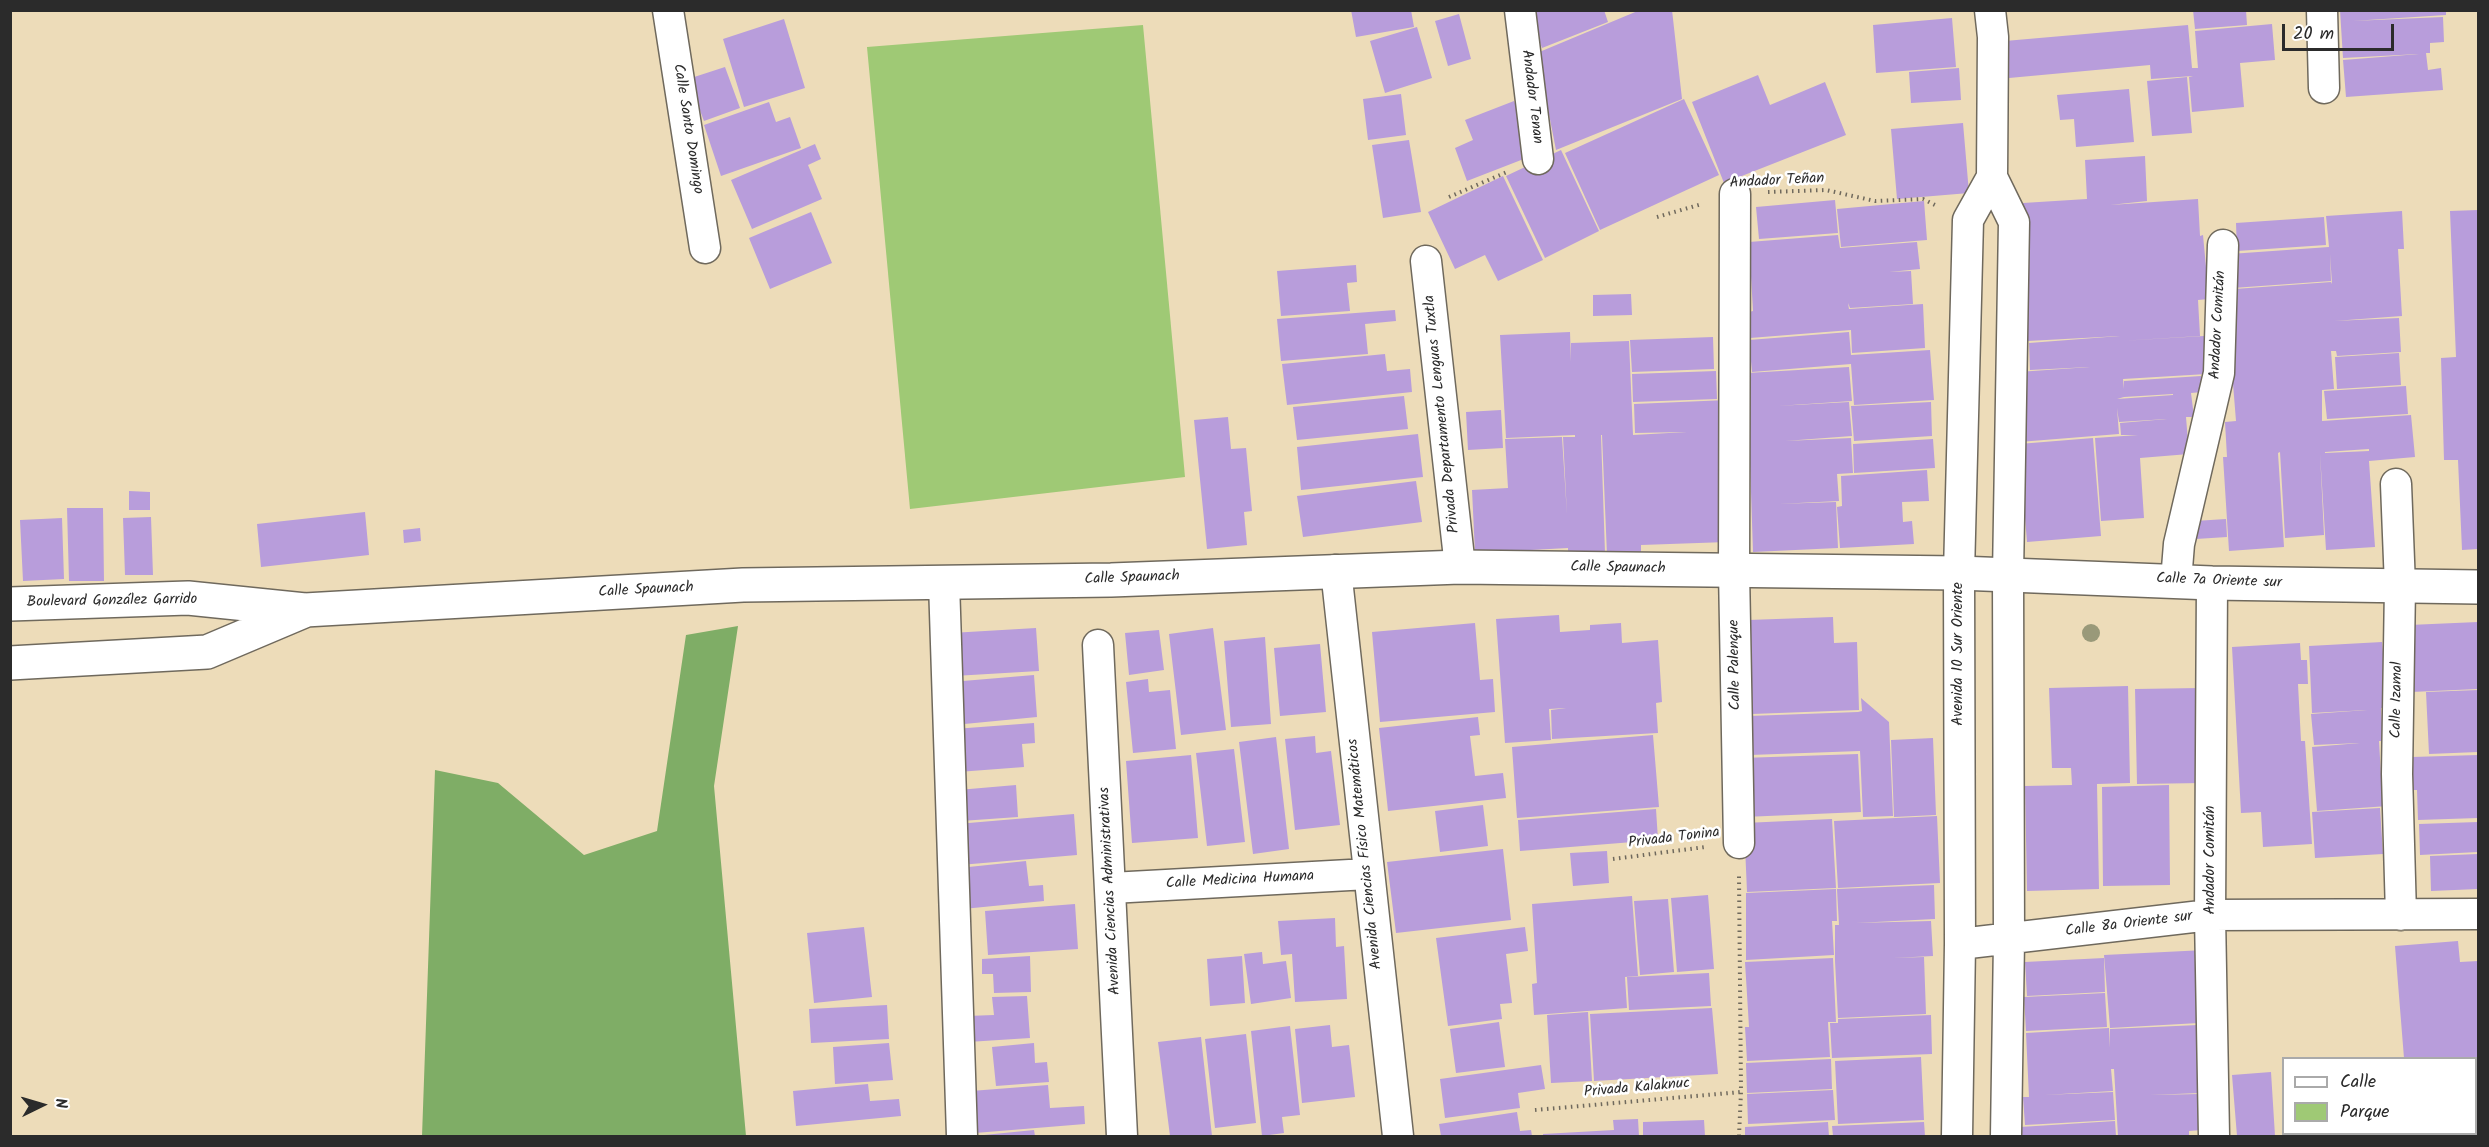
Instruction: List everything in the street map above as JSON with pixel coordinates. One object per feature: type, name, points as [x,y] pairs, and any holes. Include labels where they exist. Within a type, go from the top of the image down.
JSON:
[{"type":"street","name":"Calle Santo Domingo","points":[[668,10],[705,248]]},
{"type":"street","name":"Andador Tenan","points":[[1520,10],[1538,159]]},
{"type":"street","name":"Avenida 10 Sur Oriente","points":[[1990,10],[1993,37],[1992,177],[2014,222],[2008,575],[2009,940],[2006,1137]]},
{"type":"street","points":[[2322,10],[2324,88]]},
{"type":"street","name":"Avenida 10 Sur Oriente","points":[[1957,1137],[1960,944],[1959,573],[1968,220],[1992,177]]},
{"type":"street","name":"Calle Palenque","points":[[1735,194],[1734,570],[1739,843]]},
{"type":"street","name":"Andador Comitán","points":[[2176,581],[2179,544],[2220,373],[2223,245]]},
{"type":"street","name":"Privada Departamento Lenguas Tuxtla","points":[[1426,261],[1460,567]]},
{"type":"street","name":"Calle Izamal","points":[[2396,484],[2400,586],[2397,774],[2401,915]]},
{"type":"street","name":"Calle Spaunach","points":[[305,610],[743,585],[1111,580],[1460,567],[1959,573]]},
{"type":"street","name":"Avenida Ciencias Físico Matemáticos","points":[[1336,570],[1398,1137]]},
{"type":"street","name":"Calle 7a Oriente sur","points":[[1959,573],[2212,583],[2478,587]]},
{"type":"street","points":[[944,582],[962,1137]]},
{"type":"street","name":"Andador Comitán","points":[[2212,583],[2210,915],[2214,1137]]},
{"type":"street","name":"Boulevard González Garrido","points":[[10,604],[188,598],[305,610]]},
{"type":"street","points":[[10,663],[207,652],[305,610]]},
{"type":"street","name":"Avenida Ciencias Administrativas","points":[[1098,645],[1122,1137]]},
{"type":"street","name":"Calle Medicina Humana","points":[[1111,888],[1368,874]]},
{"type":"street","name":"Calle 8a Oriente sur","points":[[1960,944],[2210,915],[2478,914]]},
{"type":"path","name":"Andador Tenan","points":[[1449,196],[1538,159]]},
{"type":"path","name":"Andador Teñan","points":[[1657,217],[1735,194],[1826,190],[1875,201],[1923,199],[1968,220]]},
{"type":"path","name":"Privada Tonina","points":[[1613,859],[1739,843]]},
{"type":"path","points":[[1739,843],[1741,1092],[1739,1137]]},
{"type":"path","name":"Privada Kalaknuc","points":[[1535,1110],[1741,1092]]},
{"type":"green space","points":[[1143,25],[1185,477],[910,509],[867,47]]},
{"type":"green space","points":[[738,626],[714,786],[746,1136],[422,1136],[435,770],[498,783],[584,855],[657,831],[686,635]]},
{"type":"building","points":[[1351,10],[1411,10],[1414,27],[1356,37]]},
{"type":"building","points":[[1527,10],[1604,10],[1608,22],[1542,48]]},
{"type":"building","points":[[1640,10],[1672,10],[1682,99],[1556,150],[1537,53]]},
{"type":"building","points":[[2193,10],[2246,10],[2247,25],[2195,29]]},
{"type":"building","points":[[2340,10],[2446,10],[2446,15],[2352,21],[2443,17],[2444,42],[2430,43],[2430,53],[2426,53],[2428,70],[2441,68],[2443,90],[2346,97],[2343,60],[2419,54],[2343,58]]},
{"type":"building","points":[[1459,14],[1471,59],[1448,66],[1435,21]]},
{"type":"building","points":[[1952,18],[1956,67],[1876,73],[1873,25]]},
{"type":"building","points":[[784,19],[805,88],[744,107],[723,39]]},
{"type":"building","points":[[2272,24],[2275,60],[2240,63],[2244,107],[2192,112],[2189,77],[2193,76],[2151,79],[2150,65],[2009,78],[2005,41],[2188,25],[2192,68],[2198,68],[2195,31]]},
{"type":"building","points":[[1417,27],[1432,78],[1385,93],[1370,41]]},
{"type":"building","points":[[725,67],[740,108],[704,121],[688,79]]},
{"type":"building","points":[[1959,68],[1961,100],[1911,103],[1909,72]]},
{"type":"building","points":[[1758,75],[1770,105],[1825,82],[1846,135],[1724,183],[1692,102]]},
{"type":"building","points":[[2187,77],[2192,133],[2152,136],[2147,81]]},
{"type":"building","points":[[2129,89],[2134,142],[2076,147],[2074,119],[2060,120],[2057,95]]},
{"type":"building","points":[[1401,94],[1406,135],[1368,140],[1363,99]]},
{"type":"building","points":[[1684,99],[1719,175],[1600,230],[1565,153]]},
{"type":"building","points":[[1514,101],[1534,155],[1467,181],[1455,148],[1473,140],[1465,120]]},
{"type":"building","points":[[769,102],[776,122],[790,117],[801,148],[721,176],[704,125]]},
{"type":"building","points":[[1963,123],[1969,193],[1897,199],[1891,129]]},
{"type":"building","points":[[1409,140],[1421,212],[1383,218],[1372,145]]},
{"type":"building","points":[[815,144],[821,159],[808,165],[822,199],[752,229],[731,180]]},
{"type":"building","points":[[1561,150],[1599,231],[1545,258],[1506,176]]},
{"type":"building","points":[[2145,156],[2147,201],[2110,205],[2198,199],[2200,236],[2203,235],[2209,299],[2198,300],[2200,336],[2120,341],[2204,336],[2207,374],[2123,379],[2124,389],[2124,381],[2201,376],[2202,392],[2191,393],[2194,417],[2186,417],[2189,454],[2140,458],[2144,518],[2101,521],[2095,438],[2138,435],[2121,435],[2120,423],[2167,419],[2119,422],[2117,408],[2119,434],[2019,442],[2018,372],[2090,367],[2030,370],[2029,343],[2120,336],[2028,341],[2023,203],[2087,199],[2085,160]],"holes":[[[2173,395],[2117,399],[2124,397]]]},
{"type":"building","points":[[1503,176],[1543,260],[1498,281],[1485,255],[1455,269],[1428,212]]},
{"type":"building","points":[[1835,200],[1838,233],[1759,239],[1756,207]]},
{"type":"building","points":[[1924,201],[1927,240],[1841,247],[1837,209]]},
{"type":"building","points":[[2478,210],[2478,549],[2462,550],[2458,460],[2444,460],[2441,358],[2456,357],[2450,211]]},
{"type":"building","points":[[2402,211],[2404,249],[2398,249],[2402,316],[2334,321],[2399,318],[2401,352],[2337,356],[2336,351],[2331,351],[2334,389],[2322,390],[2322,421],[2411,415],[2415,457],[2369,461],[2375,547],[2326,550],[2320,453],[2324,535],[2285,538],[2280,452],[2278,453],[2284,547],[2229,551],[2223,457],[2227,457],[2225,422],[2236,421],[2231,359],[2235,358],[2233,324],[2237,323],[2235,289],[2331,282],[2332,284],[2330,254],[2331,281],[2233,288],[2230,254],[2329,247],[2326,216]],"holes":[[[2369,449],[2369,451],[2325,453]]]},
{"type":"building","points":[[811,212],[832,263],[770,289],[749,238]]},
{"type":"building","points":[[2324,217],[2326,245],[2237,251],[2236,223]]},
{"type":"building","points":[[1838,235],[1840,248],[1917,242],[1920,269],[1889,272],[1911,271],[1913,304],[1850,308],[1848,303],[1849,309],[1923,304],[1925,348],[1852,353],[1851,330],[1750,338],[1749,312],[1753,311],[1749,242]]},
{"type":"building","points":[[1356,265],[1357,282],[1347,283],[1350,311],[1281,316],[1277,271]]},
{"type":"building","points":[[1631,294],[1632,315],[1593,316],[1593,295]]},
{"type":"building","points":[[1395,310],[1396,321],[1365,324],[1368,354],[1281,361],[1277,319]]},
{"type":"building","points":[[1570,332],[1571,362],[1571,343],[1629,341],[1633,435],[1687,432],[1635,433],[1634,404],[1727,400],[1727,542],[1641,545],[1641,554],[1607,555],[1601,435],[1605,553],[1568,555],[1568,548],[1475,553],[1472,490],[1508,488],[1505,439],[1562,437],[1567,515],[1563,437],[1575,437],[1575,435],[1506,438],[1500,335]]},
{"type":"building","points":[[1849,332],[1851,355],[1930,350],[1934,400],[1854,405],[1851,364],[1752,372],[1749,340]]},
{"type":"building","points":[[1713,337],[1714,369],[1632,372],[1630,340]]},
{"type":"building","points":[[2399,353],[2401,385],[2337,389],[2335,357]]},
{"type":"building","points":[[1385,354],[1387,371],[1410,369],[1412,392],[1287,405],[1282,364]]},
{"type":"building","points":[[1849,367],[1852,401],[1777,406],[1849,402],[1852,436],[1785,441],[1851,438],[1853,473],[1837,474],[1839,501],[1778,504],[1836,502],[1838,548],[1753,552],[1747,373]]},
{"type":"building","points":[[1716,371],[1717,399],[1633,402],[1632,374]]},
{"type":"building","points":[[2406,386],[2408,414],[2327,419],[2324,391]]},
{"type":"building","points":[[1404,396],[1408,429],[1297,440],[1293,407]]},
{"type":"building","points":[[1931,402],[1932,436],[1854,441],[1851,406]]},
{"type":"building","points":[[1501,410],[1503,448],[1468,450],[1466,412]]},
{"type":"building","points":[[1228,417],[1231,449],[1246,448],[1252,511],[1244,512],[1247,545],[1207,549],[1194,420]]},
{"type":"building","points":[[1418,434],[1423,477],[1301,490],[1297,447]]},
{"type":"building","points":[[2093,438],[2101,536],[2027,542],[2019,444]]},
{"type":"building","points":[[1933,439],[1935,468],[1854,473],[1853,444]]},
{"type":"building","points":[[1927,470],[1929,501],[1902,502],[1903,522],[1912,521],[1914,544],[1840,548],[1837,507],[1842,506],[1841,476]]},
{"type":"building","points":[[1416,481],[1422,522],[1303,537],[1297,496]]},
{"type":"building","points":[[129,491],[150,492],[150,510],[129,510]]},
{"type":"building","points":[[67,508],[103,508],[104,581],[69,581]]},
{"type":"building","points":[[365,512],[369,555],[261,567],[257,524]]},
{"type":"building","points":[[151,517],[153,575],[125,575],[123,518]]},
{"type":"building","points":[[62,518],[64,579],[23,581],[20,520]]},
{"type":"building","points":[[2226,519],[2227,537],[2196,539],[2195,521]]},
{"type":"building","points":[[420,528],[421,541],[404,543],[403,530]]},
{"type":"building","points":[[1559,615],[1560,632],[1590,630],[1590,625],[1621,623],[1622,643],[1658,640],[1662,702],[1656,703],[1658,733],[1552,739],[1551,710],[1566,708],[1549,709],[1551,740],[1505,743],[1496,619]]},
{"type":"building","points":[[1833,617],[1834,643],[1857,642],[1859,710],[1752,714],[1748,620]]},
{"type":"building","points":[[2478,622],[2478,689],[2411,692],[2409,625]]},
{"type":"building","points":[[1475,623],[1480,680],[1493,679],[1495,712],[1380,722],[1372,632]]},
{"type":"building","points":[[1036,628],[1039,671],[954,676],[951,633]]},
{"type":"building","points":[[1213,628],[1226,730],[1181,735],[1169,634]]},
{"type":"building","points":[[1159,630],[1164,670],[1129,675],[1125,633]]},
{"type":"building","points":[[1265,637],[1271,724],[1231,727],[1224,641]]},
{"type":"building","points":[[2382,642],[2388,708],[2381,708],[2383,741],[2379,741],[2381,775],[2386,774],[2388,806],[2317,811],[2312,747],[2360,743],[2314,745],[2311,714],[2367,710],[2312,713],[2309,646]]},
{"type":"building","points":[[2300,643],[2301,660],[2307,660],[2308,684],[2298,684],[2301,741],[2305,741],[2312,844],[2263,847],[2261,812],[2241,813],[2232,647]]},
{"type":"building","points":[[1320,644],[1326,712],[1280,716],[1274,648]]},
{"type":"building","points":[[1034,675],[1037,717],[954,725],[951,682]]},
{"type":"building","points":[[1148,679],[1149,692],[1170,690],[1176,749],[1133,753],[1126,682]]},
{"type":"building","points":[[2128,686],[2130,783],[2097,784],[2099,889],[2027,891],[2025,786],[2072,785],[2071,768],[2052,768],[2049,688]]},
{"type":"building","points":[[2200,688],[2203,783],[2137,784],[2135,689]]},
{"type":"building","points":[[2478,690],[2478,752],[2429,754],[2426,692]]},
{"type":"building","points":[[1861,698],[1889,722],[1893,816],[1863,817],[1860,751],[1750,755],[1749,716],[1858,712],[1862,711]]},
{"type":"building","points":[[1478,717],[1480,735],[1470,736],[1475,776],[1503,773],[1506,798],[1388,811],[1379,728]]},
{"type":"building","points":[[1034,723],[1035,743],[1022,744],[1024,767],[958,772],[954,729]]},
{"type":"building","points":[[1653,735],[1659,807],[1517,818],[1512,747]]},
{"type":"building","points":[[1315,736],[1316,753],[1331,751],[1340,825],[1295,830],[1285,739]]},
{"type":"building","points":[[1276,737],[1289,849],[1253,854],[1239,742]]},
{"type":"building","points":[[1933,738],[1936,815],[1894,817],[1891,740]]},
{"type":"building","points":[[1234,749],[1245,842],[1207,846],[1196,753]]},
{"type":"building","points":[[1858,754],[1861,812],[1744,817],[1742,758]]},
{"type":"building","points":[[1191,755],[1198,838],[1132,843],[1126,761]]},
{"type":"building","points":[[2478,755],[2478,818],[2418,820],[2417,790],[2413,790],[2412,757]]},
{"type":"building","points":[[1016,785],[1018,817],[961,821],[958,790]]},
{"type":"building","points":[[2169,785],[2170,885],[2103,886],[2102,787]]},
{"type":"building","points":[[1483,805],[1488,846],[1440,852],[1435,811]]},
{"type":"building","points":[[2380,808],[2383,854],[2315,858],[2312,812]]},
{"type":"building","points":[[1656,809],[1658,840],[1520,851],[1518,820]]},
{"type":"building","points":[[1074,814],[1077,855],[960,865],[957,824]]},
{"type":"building","points":[[1937,816],[1940,883],[1838,888],[1834,821]]},
{"type":"building","points":[[1832,819],[1836,888],[1747,892],[1744,823]]},
{"type":"building","points":[[2478,822],[2478,852],[2420,855],[2419,824]]},
{"type":"building","points":[[1503,849],[1511,920],[1396,933],[1387,862]]},
{"type":"building","points":[[1607,851],[1609,883],[1573,886],[1570,853]]},
{"type":"building","points":[[2478,854],[2478,889],[2431,891],[2430,856]]},
{"type":"building","points":[[1026,861],[1029,886],[1043,885],[1044,901],[963,909],[959,868]]},
{"type":"building","points":[[1934,885],[1935,919],[1856,923],[1931,921],[1933,956],[1893,958],[1924,957],[1926,1014],[1838,1018],[1835,961],[1835,925],[1839,925],[1837,889]]},
{"type":"building","points":[[1836,889],[1837,921],[1832,921],[1834,955],[1746,960],[1746,893]]},
{"type":"building","points":[[1708,895],[1714,969],[1677,972],[1671,898]]},
{"type":"building","points":[[1632,896],[1638,976],[1625,977],[1627,1008],[1534,1015],[1532,984],[1537,983],[1532,904]]},
{"type":"building","points":[[1668,899],[1674,972],[1640,975],[1634,901]]},
{"type":"building","points":[[1075,904],[1078,949],[988,955],[985,911]]},
{"type":"building","points":[[1335,918],[1336,947],[1344,946],[1347,999],[1295,1002],[1292,954],[1281,955],[1278,921]]},
{"type":"building","points":[[864,927],[872,997],[814,1003],[807,933]]},
{"type":"building","points":[[1525,927],[1528,951],[1506,954],[1512,1003],[1500,1004],[1502,1019],[1448,1026],[1436,938]]},
{"type":"building","points":[[2458,941],[2460,962],[2478,961],[2478,1110],[2477,1057],[2404,1057],[2395,946]]},
{"type":"building","points":[[2205,950],[2199,1023],[2110,1028],[2104,955]]},
{"type":"building","points":[[1262,952],[1263,964],[1286,961],[1291,998],[1251,1004],[1244,954]]},
{"type":"building","points":[[1030,956],[1031,992],[994,993],[993,974],[982,974],[982,959]]},
{"type":"building","points":[[1242,956],[1245,1003],[1210,1006],[1207,959]]},
{"type":"building","points":[[1833,958],[1836,1022],[1828,1022],[1830,1057],[1747,1061],[1745,1027],[1749,1027],[1745,962]]},
{"type":"building","points":[[2104,958],[2105,992],[2027,996],[2025,962]]},
{"type":"building","points":[[1709,973],[1711,1006],[1629,1010],[1627,977]]},
{"type":"building","points":[[2105,993],[2107,1027],[2026,1031],[2024,997]]},
{"type":"building","points":[[1027,996],[1030,1038],[968,1042],[967,1016],[994,1015],[992,997]]},
{"type":"building","points":[[887,1005],[889,1039],[811,1043],[809,1009]]},
{"type":"building","points":[[1712,1008],[1718,1074],[1594,1081],[1590,1014]]},
{"type":"building","points":[[1588,1012],[1592,1081],[1551,1083],[1547,1015]]},
{"type":"building","points":[[1931,1015],[1932,1054],[1832,1058],[1830,1023],[1838,1023],[1838,1019]]},
{"type":"building","points":[[1499,1022],[1505,1067],[1456,1073],[1450,1029]]},
{"type":"building","points":[[1330,1025],[1332,1047],[1349,1045],[1355,1097],[1302,1103],[1295,1029]]},
{"type":"building","points":[[2198,1025],[2200,1093],[2150,1095],[2200,1094],[2202,1130],[2189,1131],[2189,1136],[2118,1136],[2114,1069],[2111,1069],[2113,1091],[2044,1095],[2113,1092],[2115,1120],[2025,1125],[2023,1097],[2029,1097],[2026,1033],[2109,1028],[2110,1048],[2110,1029]]},
{"type":"building","points":[[1290,1026],[1300,1115],[1282,1117],[1284,1133],[1262,1136],[1251,1031]]},
{"type":"building","points":[[1246,1034],[1256,1123],[1215,1128],[1205,1039]]},
{"type":"building","points":[[1201,1037],[1212,1136],[1170,1136],[1158,1042]]},
{"type":"building","points":[[889,1043],[893,1080],[835,1084],[833,1047]]},
{"type":"building","points":[[1034,1043],[1035,1063],[1047,1062],[1049,1082],[996,1086],[992,1047]]},
{"type":"building","points":[[1921,1057],[1924,1120],[1838,1124],[1835,1061]]},
{"type":"building","points":[[1831,1059],[1832,1089],[1747,1093],[1746,1063]]},
{"type":"building","points":[[1541,1065],[1545,1089],[1518,1093],[1520,1108],[1445,1118],[1440,1079]]},
{"type":"building","points":[[2271,1072],[2275,1136],[2237,1136],[2232,1075]]},
{"type":"building","points":[[868,1084],[870,1101],[899,1099],[901,1116],[796,1126],[793,1091]]},
{"type":"building","points":[[1048,1085],[1050,1108],[1084,1106],[1085,1124],[975,1133],[971,1091]]},
{"type":"building","points":[[1833,1090],[1835,1120],[1748,1124],[1747,1094]]},
{"type":"building","points":[[1517,1112],[1520,1131],[1531,1130],[1532,1136],[1441,1136],[1439,1124]]},
{"type":"building","points":[[2478,1112],[2478,1136],[2466,1136],[2477,1135]]},
{"type":"building","points":[[1638,1119],[1639,1136],[1543,1136],[1543,1134],[1614,1130],[1613,1120]]},
{"type":"building","points":[[1704,1120],[1705,1136],[1643,1136],[1643,1122]]},
{"type":"building","points":[[2115,1121],[2116,1136],[2021,1136],[2020,1127]]},
{"type":"building","points":[[1828,1122],[1829,1136],[1745,1136],[1745,1127]]},
{"type":"building","points":[[1924,1122],[1925,1136],[1833,1136],[1832,1126]]},
{"type":"building","points":[[1034,1130],[1035,1136],[984,1136],[984,1135]]},
{"type":"building","points":[[2412,1135],[2464,1135],[2464,1136]]}]
